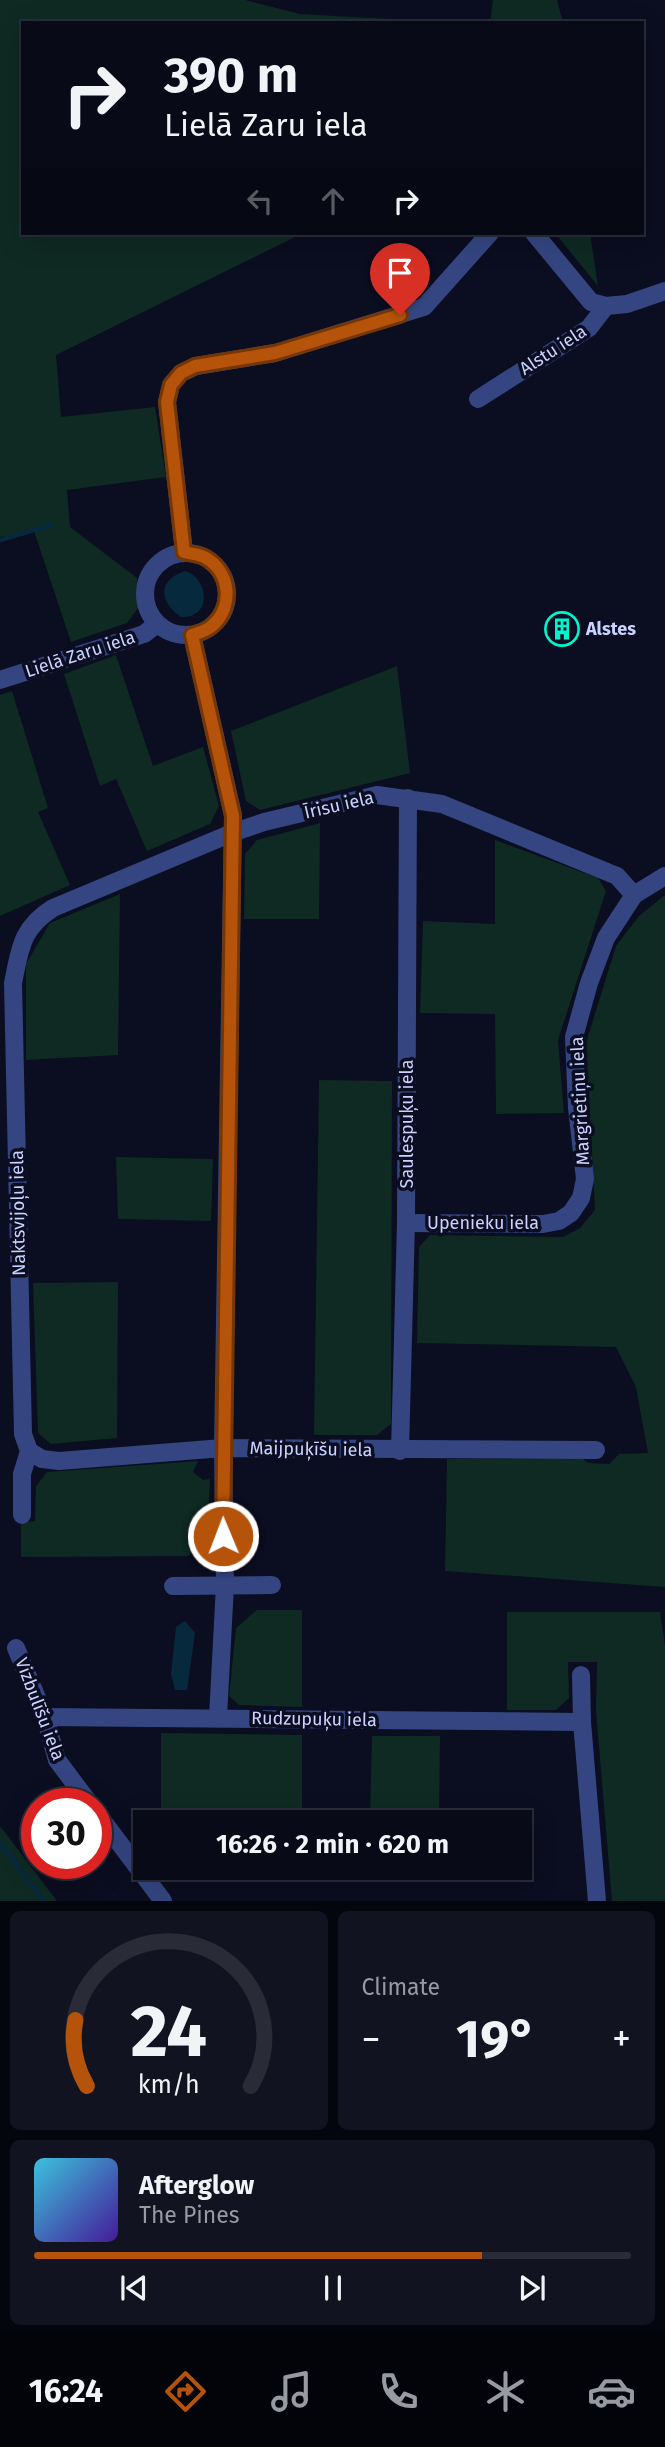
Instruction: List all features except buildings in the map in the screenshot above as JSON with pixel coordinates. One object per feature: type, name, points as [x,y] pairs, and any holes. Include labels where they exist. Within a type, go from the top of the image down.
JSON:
[{"type":"street","points":[[218,1717],[225,1585],[223,1448],[233,816],[192,635],[212,627],[224,610],[228,590],[220,570],[204,556],[184,552],[167,402],[171,385],[181,373],[195,366],[275,353],[424,307],[488,235]]},
{"type":"street","points":[[536,235],[590,302],[606,306],[627,304],[665,291]]},
{"type":"street","name":"Alstu iela","points":[[478,399],[589,328],[606,306]]},
{"type":"street","name":"Lielā Zaru iela","points":[[184,552],[165,558],[151,571],[144,589],[146,608],[157,625],[174,634],[192,635]]},
{"type":"street","name":"Lielā Zaru iela","points":[[0,680],[144,634],[157,625]]},
{"type":"street","name":"Īrisu iela","points":[[40,916],[53,908],[232,833],[264,822],[377,795],[442,804],[617,876],[634,895]]},
{"type":"street","name":"Saulespuķu iela","points":[[400,1451],[407,1223],[408,798]]},
{"type":"street","name":"Margrietiņu iela","points":[[559,1221],[571,1213],[581,1198],[585,1179],[574,1037],[589,983],[606,938],[634,895],[665,876]]},
{"type":"street","name":"Naktsvijoļu iela","points":[[22,1515],[22,1474],[29,1451],[23,1434],[13,983],[23,937],[40,916]]},
{"type":"street","name":"Upenieku iela","points":[[407,1223],[543,1224],[559,1221]]},
{"type":"street","name":"Maijpuķīšu iela","points":[[29,1451],[42,1459],[59,1461],[223,1448],[596,1451]]},
{"type":"street","points":[[173,1586],[272,1585]]},
{"type":"street","name":"Vizbulīšu iela","points":[[16,1647],[45,1717],[57,1760],[78,1788]]},
{"type":"street","points":[[581,1675],[582,1722],[597,1901]]},
{"type":"street","name":"Rudzupuķu iela","points":[[45,1717],[582,1722]]},
{"type":"street","points":[[112,1833],[163,1901]]},
{"type":"green space","points":[[0,0],[245,0],[300,14],[410,21],[21,21],[21,235],[299,235],[56,355],[61,417],[155,407],[166,477],[67,490],[70,527],[137,578],[138,608],[127,623],[71,642],[34,531],[0,537]]},
{"type":"green space","points":[[493,0],[557,0],[562,21],[490,21]]},
{"type":"green space","points":[[557,235],[590,235],[598,286]]},
{"type":"green space","points":[[116,655],[153,766],[203,747],[219,806],[210,824],[147,851],[116,779],[100,786],[64,674]]},
{"type":"green space","points":[[397,666],[410,773],[260,810],[246,801],[231,731]]},
{"type":"green space","points":[[12,691],[48,808],[38,812],[70,885],[0,916],[0,695]]},
{"type":"green space","points":[[320,823],[319,919],[244,919],[245,854],[257,840]]},
{"type":"green space","points":[[495,840],[598,878],[606,891],[558,1040],[564,1113],[496,1114],[495,1014],[420,1013],[423,921],[495,924]]},
{"type":"green space","points":[[120,894],[118,1055],[26,1060],[26,964],[50,923]]},
{"type":"green space","points":[[665,895],[665,1587],[445,1571],[447,1459],[582,1458],[588,1463],[609,1464],[619,1454],[648,1453],[636,1387],[616,1347],[417,1343],[419,1247],[430,1235],[563,1237],[580,1228],[595,1210],[586,1043],[616,946],[639,916]]},
{"type":"green space","points":[[319,1080],[392,1081],[391,1424],[377,1435],[314,1435]]},
{"type":"green space","points":[[116,1157],[213,1159],[211,1221],[118,1219]]},
{"type":"green space","points":[[118,1282],[117,1438],[51,1444],[38,1433],[33,1283]]},
{"type":"green space","points":[[198,1461],[193,1472],[203,1480],[210,1479],[207,1540],[188,1556],[21,1557],[21,1523],[35,1521],[36,1486],[47,1472]]},
{"type":"green space","points":[[257,1610],[302,1610],[302,1707],[239,1705],[229,1696],[236,1628]]},
{"type":"green space","points":[[507,1612],[660,1612],[665,1645],[665,1901],[612,1901],[596,1711],[597,1662],[568,1662],[569,1698],[556,1710],[507,1710]]},
{"type":"green space","points":[[161,1733],[302,1735],[302,1810],[161,1810]]},
{"type":"green space","points":[[372,1736],[440,1736],[439,1810],[370,1810]]},
{"type":"green space","points":[[0,1826],[21,1854],[21,1879],[40,1879],[57,1901],[0,1901]]},
{"type":"water","points":[[185,571],[197,578],[204,598],[199,611],[192,616],[181,617],[168,605],[164,592],[169,580]]},
{"type":"water","points":[[185,1621],[195,1633],[187,1690],[175,1690],[171,1674],[176,1627]]},
{"type":"waterway","points":[[0,540],[51,525]]},
{"type":"waterway","points":[[0,1843],[44,1901]]},
{"type":"place","name":"Alstes","points":[[562,629]]},
{"type":"route","points":[[223,1536],[233,816],[192,635],[212,627],[224,610],[228,590],[220,570],[204,556],[184,552],[167,402],[171,385],[181,373],[195,366],[275,353],[400,315]]}]
